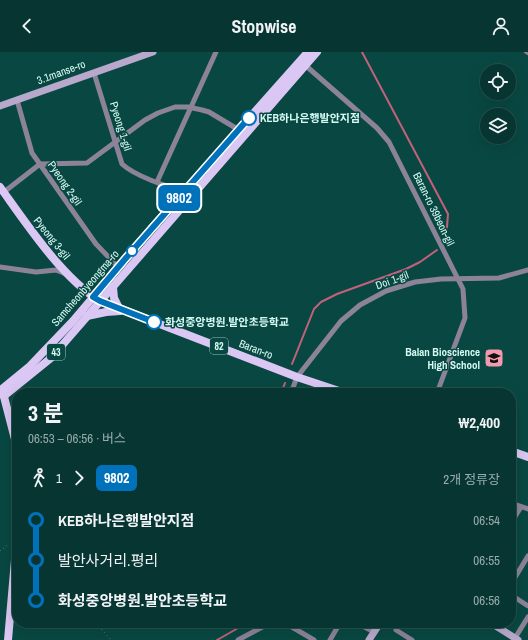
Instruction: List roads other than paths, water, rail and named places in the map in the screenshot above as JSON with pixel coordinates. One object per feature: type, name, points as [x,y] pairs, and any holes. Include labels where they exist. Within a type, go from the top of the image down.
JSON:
[{"type":"main road","name":"Samcheonbyeongma-ro","points":[[1,391],[51,358],[87,316],[118,267],[308,52]]},
{"type":"main road","name":"Samcheonbyeongma-ro","points":[[1,391],[30,366],[97,299],[113,286],[317,52]]},
{"type":"main road","name":"Pyeong 3-gil","points":[[2,189],[35,236],[68,274],[97,299]]},
{"type":"main road","points":[[87,316],[122,310],[114,298],[113,286]]},
{"type":"main road","name":"Baran-ro","points":[[97,299],[122,310],[331,388]]},
{"type":"main road","points":[[1,391],[12,430]]},
{"type":"main road","points":[[516,453],[528,457]]},
{"type":"main road","points":[[8,640],[12,573]]},
{"type":"street","name":"3.1manse-ro","points":[[0,106],[152,52]]},
{"type":"street","points":[[158,182],[216,52]]},
{"type":"street","name":"Baran-ro 39beon-gil","points":[[305,65],[377,128],[390,142],[463,289],[465,318],[439,388]]},
{"type":"street","name":"Pyeong 1-gil","points":[[94,73],[122,164],[128,169],[172,188],[186,191]]},
{"type":"street","name":"Pyeong 2-gil","points":[[17,100],[32,153],[96,244],[118,267]]},
{"type":"street","points":[[2,189],[40,164],[87,163],[145,120],[158,113],[175,107],[192,107],[209,112],[239,130]]},
{"type":"street","points":[[0,267],[36,272],[56,270],[68,274]]},
{"type":"street","name":"Doi 1-gil","points":[[293,388],[297,376],[341,321],[360,305],[386,291],[415,282],[441,279],[500,278],[528,270]]},
{"type":"street","points":[[516,505],[528,509]]},
{"type":"street","points":[[516,515],[521,507]]},
{"type":"street","points":[[516,576],[528,556]]},
{"type":"street","points":[[516,598],[528,606]]},
{"type":"street","points":[[499,628],[512,638],[528,617]]},
{"type":"street","points":[[240,640],[261,628]]},
{"type":"street","points":[[294,628],[314,640]]},
{"type":"street","points":[[330,640],[337,628]]},
{"type":"street","points":[[366,628],[374,632]]},
{"type":"street","points":[[369,640],[377,628]]},
{"type":"street","points":[[396,630],[412,640]]},
{"type":"waterway","points":[[362,52],[448,214],[447,227],[444,233]]},
{"type":"waterway","points":[[292,364],[314,309],[321,302],[337,294],[406,269],[420,262],[437,250]]},
{"type":"waterway","points":[[283,388],[285,383]]},
{"type":"waterway","points":[[217,640],[238,628]]},
{"type":"place","name":"KEB하나은행발안지점","points":[[249,118]]},
{"type":"place","name":"화성중앙병원.발안초등학교","points":[[154,322]]},
{"type":"place","name":"Balan Bioscience High School","points":[[494,358]]}]
